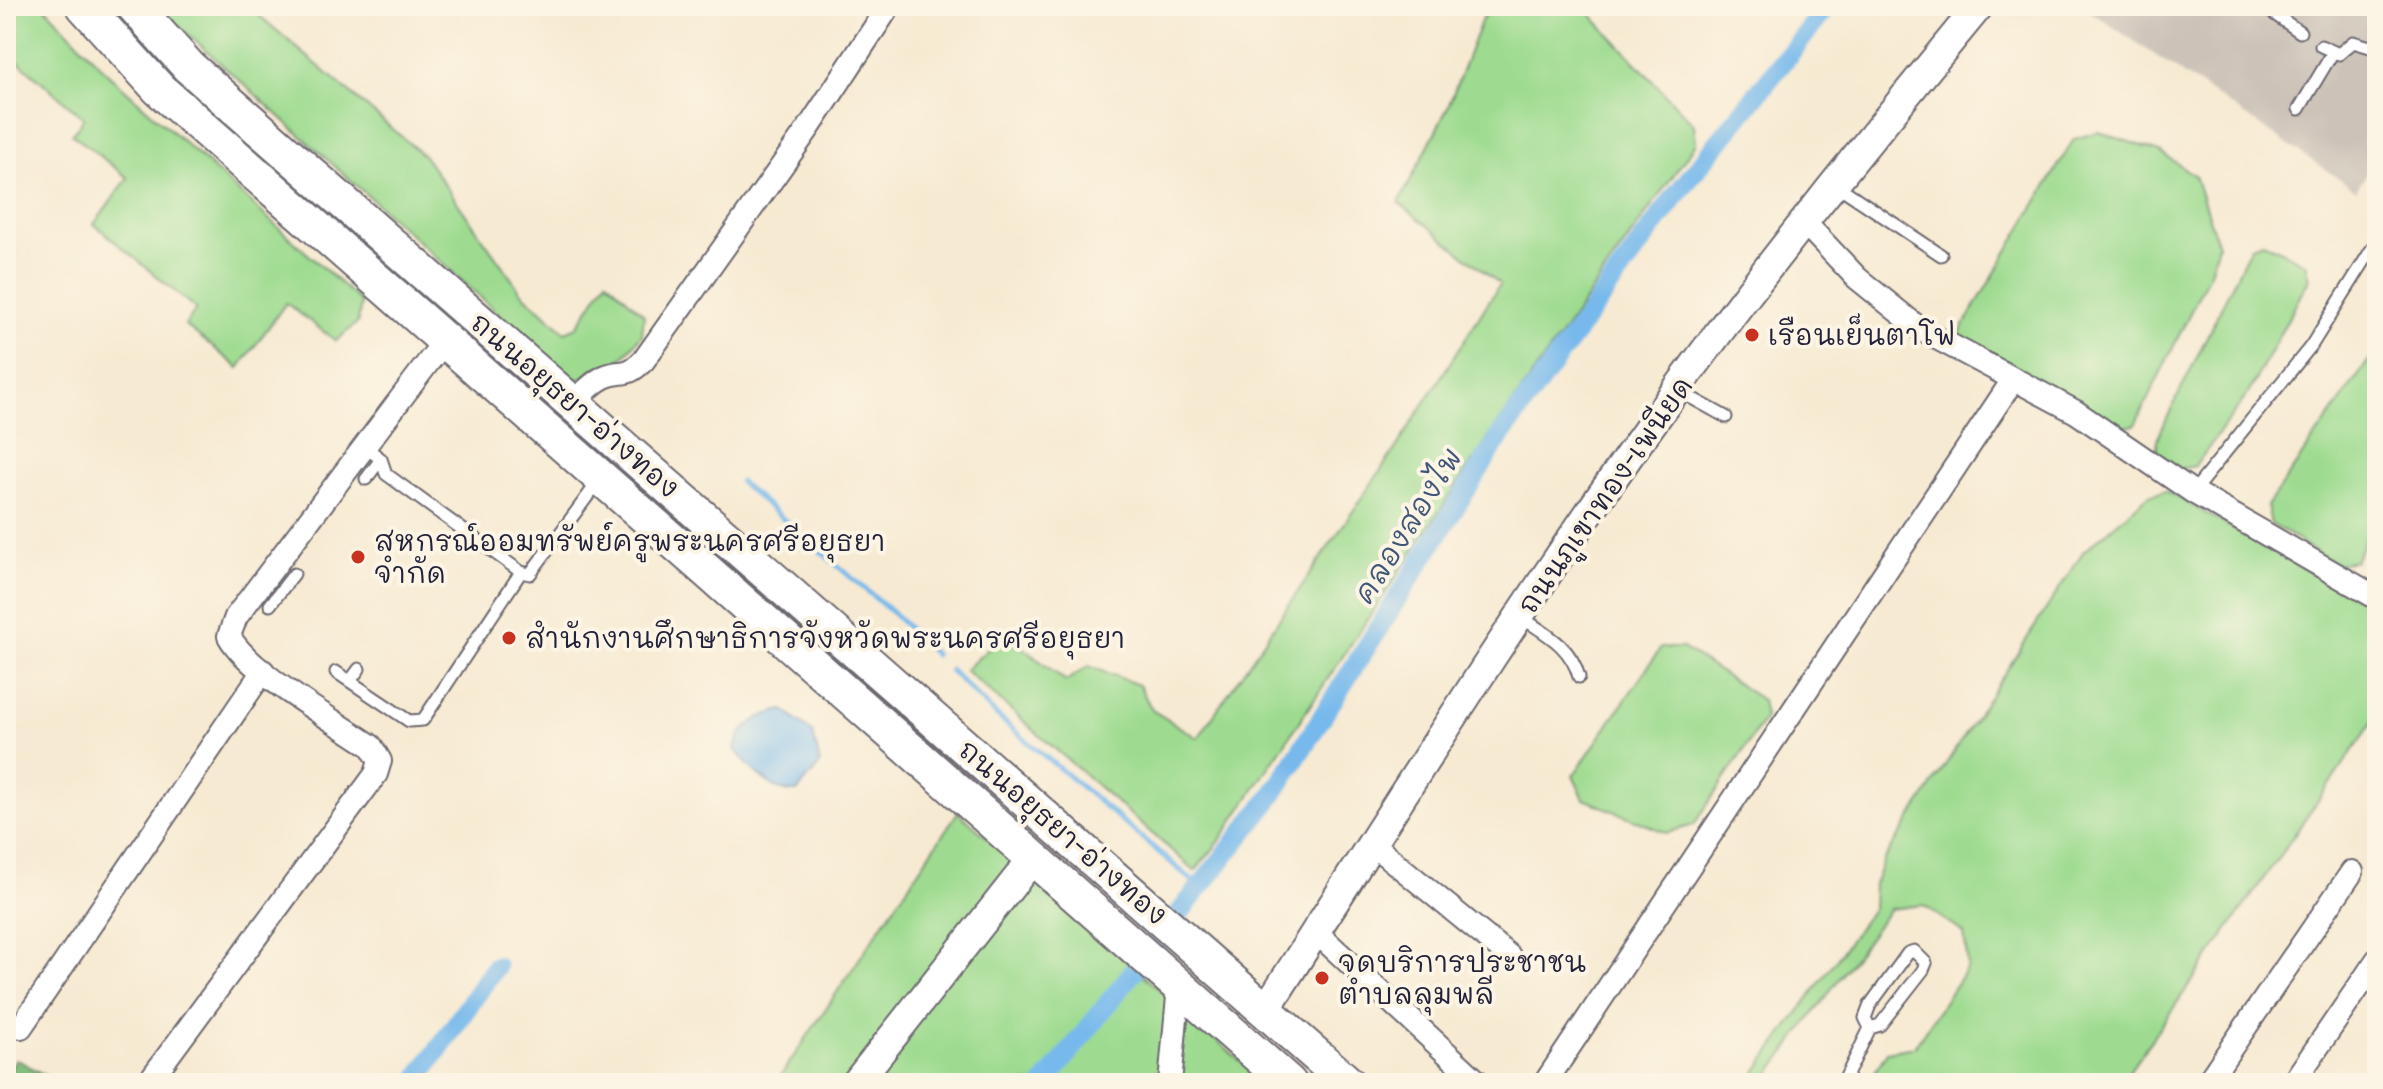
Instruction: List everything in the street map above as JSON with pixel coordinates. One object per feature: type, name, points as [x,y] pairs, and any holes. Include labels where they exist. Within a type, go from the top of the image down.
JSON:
[{"type":"main road","name":"ถนนอยุธยา-อ่างทอง","points":[[84,6],[159,89],[1289,1083]]},
{"type":"main road","name":"ถนนอยุธยา-อ่างทอง","points":[[134,6],[189,67],[1348,1083]]},
{"type":"main road","points":[[670,538],[695,510]]},
{"type":"street","points":[[573,403],[595,382],[608,375],[628,374],[644,360],[808,129],[889,6]]},
{"type":"street","name":"ถนนภูเขาทอง-เพนียด","points":[[1266,1009],[1520,616],[1676,389],[1804,222],[1979,6]]},
{"type":"street","points":[[1804,222],[1857,278],[1920,329],[2076,412],[2193,492],[2377,598]]},
{"type":"street","points":[[148,1083],[376,774],[380,761],[371,746],[237,651],[229,636],[236,617],[373,453],[445,340]]},
{"type":"street","points":[[1545,1083],[2013,380]]},
{"type":"street","points":[[21,1027],[263,671]]},
{"type":"street","points":[[1372,844],[1509,956]]},
{"type":"street","points":[[856,1083],[1034,857]]},
{"type":"street","points":[[2207,1083],[2352,872]]},
{"type":"street","points":[[1316,932],[1479,1083]]},
{"type":"street","points":[[2293,1083],[2377,960]]},
{"type":"street","points":[[1170,977],[1170,1083]]},
{"type":"lane","points":[[2263,6],[2300,32]]},
{"type":"lane","points":[[2299,109],[2327,50],[2339,54],[2353,42],[2377,49]]},
{"type":"lane","points":[[1835,183],[1941,255]]},
{"type":"lane","points":[[2193,492],[2311,346],[2377,241]]},
{"type":"lane","points":[[1676,389],[1726,417]]},
{"type":"lane","points":[[366,479],[373,453]]},
{"type":"lane","points":[[373,453],[386,474],[454,530],[521,572],[530,574],[602,477]]},
{"type":"lane","points":[[336,672],[409,721],[423,720],[521,572]]},
{"type":"lane","points":[[270,605],[294,574]]},
{"type":"lane","points":[[1520,616],[1561,645],[1575,660],[1579,677]]},
{"type":"lane","points":[[350,681],[359,669]]},
{"type":"lane","points":[[1843,1083],[1870,1028],[1880,1025],[1923,970],[1926,963],[1921,955],[1914,951],[1908,953],[1870,1005],[1865,1018],[1870,1028]]},
{"type":"shaded area","points":[[2082,6],[2377,6],[2377,157],[2356,190]]},
{"type":"green space","points":[[6,6],[44,6],[108,74],[361,302],[358,322],[336,341],[286,303],[239,368],[185,325],[196,309],[94,224],[128,178],[72,134],[84,118],[6,51]]},
{"type":"green space","points":[[157,6],[248,6],[424,156],[521,292],[565,332],[577,327],[607,280],[644,315],[642,335],[618,363],[594,368],[582,379],[571,379]]},
{"type":"green space","points":[[1494,6],[1583,6],[1694,125],[1696,143],[1493,431],[1219,842],[1195,871],[965,670],[1005,634],[1066,681],[1089,666],[1139,685],[1152,710],[1198,738],[1396,448],[1500,284],[1399,203],[1448,107],[1482,19]]},
{"type":"green space","points":[[2099,132],[2160,152],[2195,176],[2218,245],[2210,272],[2135,425],[2117,429],[1961,342],[1960,332],[2074,139]]},
{"type":"green space","points":[[2263,242],[2305,263],[2309,279],[2248,394],[2195,466],[2180,469],[2157,453],[2157,439],[2251,246]]},
{"type":"green space","points":[[2377,349],[2377,514],[2355,561],[2337,564],[2271,524],[2267,506]]},
{"type":"green space","points":[[2166,491],[2377,609],[2377,716],[2121,1083],[1868,1083],[1887,1052],[1914,1047],[1968,966],[1964,933],[1923,905],[1890,909],[1763,1083],[1748,1083],[1873,908],[1874,884],[1884,860],[2083,552],[2149,495]]},
{"type":"green space","points":[[1661,648],[1683,648],[1762,700],[1765,718],[1694,825],[1667,833],[1584,799],[1573,776]]},
{"type":"green space","points":[[958,812],[1265,1083],[776,1083]]},
{"type":"green space","points":[[16,1059],[59,1083],[6,1083],[6,1073]]},
{"type":"water","points":[[784,710],[813,733],[820,764],[797,792],[770,784],[735,749],[746,727],[768,714]]},
{"type":"waterway","name":"คลองสองไพ","points":[[1045,1083],[1272,796],[1501,435],[1676,195],[1828,6]]},
{"type":"waterway","points":[[740,482],[895,615],[935,655]]},
{"type":"waterway","points":[[950,670],[996,715],[1199,886]]},
{"type":"waterway","points":[[415,1083],[496,966]]},
{"type":"place","name":"เรือนเย็นตาโฟ","points":[[1752,335]]},
{"type":"place","name":"สหกรณ์ออมทรัพย์ครูพระนครศรีอยุธยา จำกัด","points":[[358,557]]},
{"type":"place","name":"สำนักงานศึกษาธิการจังหวัดพระนครศรีอยุธยา","points":[[509,638]]},
{"type":"place","name":"จุดบริการประชาชน ตำบลลุมพลี","points":[[1322,978]]}]
